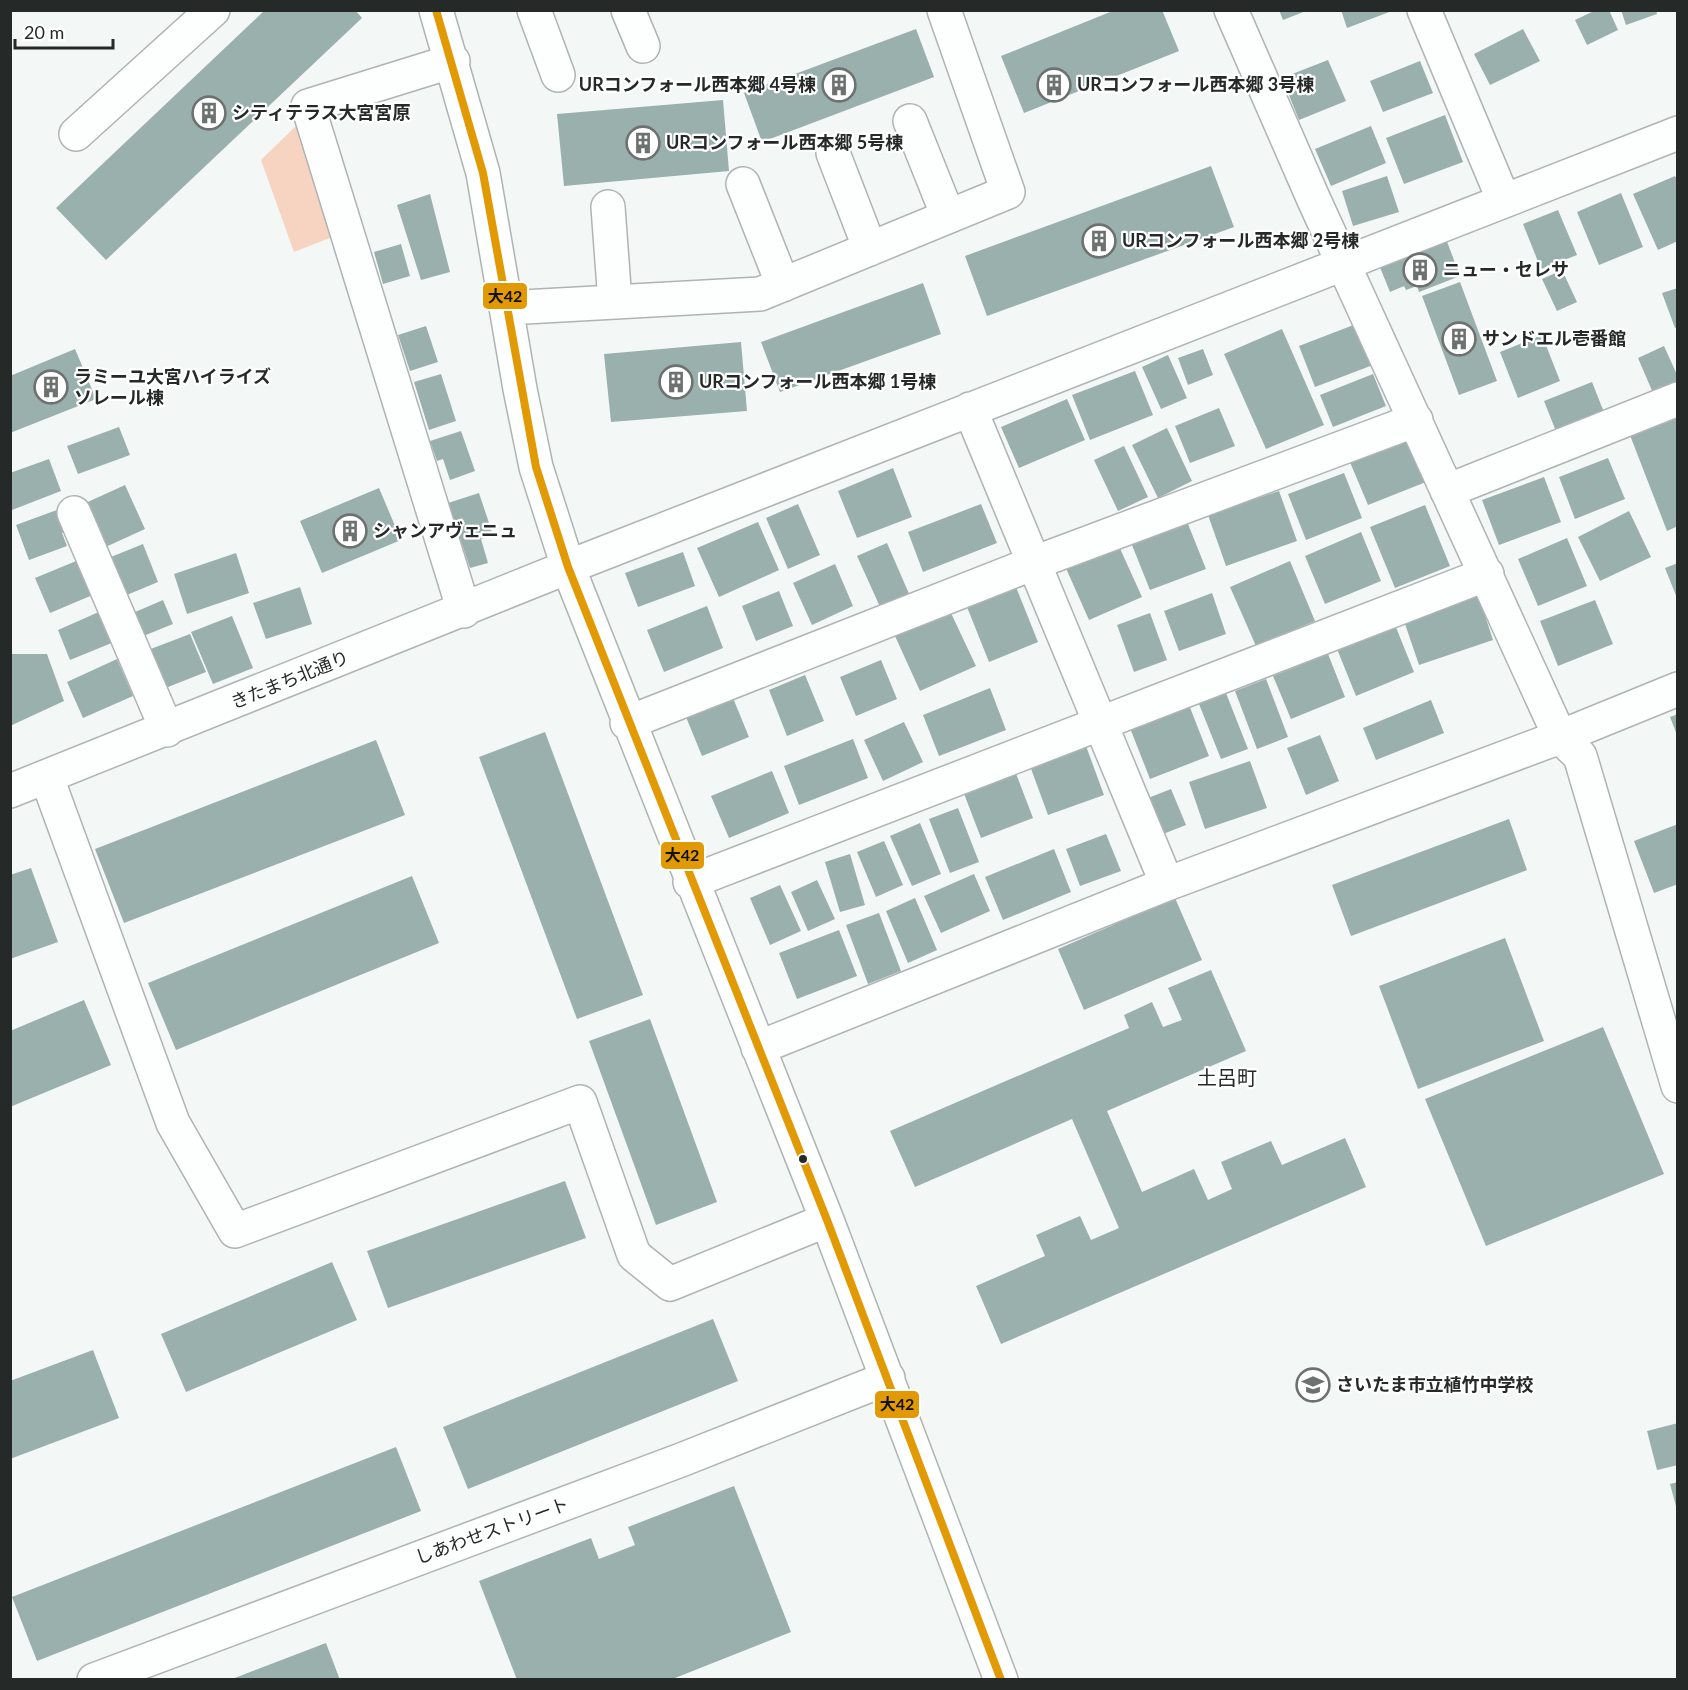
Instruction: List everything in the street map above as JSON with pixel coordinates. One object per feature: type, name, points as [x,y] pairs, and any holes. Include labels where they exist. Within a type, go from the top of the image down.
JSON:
[{"type":"street","points":[[76,134],[213,10]]},
{"type":"street","points":[[436,10],[453,61],[483,172],[536,467],[568,567],[690,882],[827,1220],[1001,1680]]},
{"type":"street","points":[[534,10],[558,75]]},
{"type":"street","points":[[628,10],[643,46]]},
{"type":"street","points":[[506,308],[760,294],[1008,192],[944,10]]},
{"type":"street","points":[[1231,10],[1560,737],[1580,756],[1677,1086]]},
{"type":"street","points":[[1424,10],[1504,201]]},
{"type":"street","points":[[453,61],[308,106],[464,611]]},
{"type":"street","points":[[910,121],[948,216]]},
{"type":"street","name":"きたまち北通り","points":[[10,791],[464,611],[568,567],[1677,133]]},
{"type":"street","points":[[833,153],[870,249]]},
{"type":"street","points":[[744,184],[783,285]]},
{"type":"street","points":[[608,207],[615,302]]},
{"type":"street","points":[[1447,491],[1677,399]]},
{"type":"street","points":[[970,410],[1167,884]]},
{"type":"street","points":[[627,723],[1034,562],[1416,420]]},
{"type":"street","points":[[74,513],[167,730]]},
{"type":"street","points":[[690,882],[1487,574]]},
{"type":"street","points":[[758,1048],[1167,884],[1560,737],[1677,689]]},
{"type":"street","points":[[47,778],[173,1123],[235,1231],[580,1102],[634,1255],[670,1284],[827,1220]]},
{"type":"street","name":"しあわせストリート","points":[[94,1680],[681,1460],[888,1378]]},
{"type":"shaded area","points":[[299,123],[335,236],[294,252],[261,160]]},
{"type":"building","name":"シティテラス大宮宮原","points":[[265,10],[355,10],[362,18],[106,260],[56,208]]},
{"type":"building","name":"URコンフォール西本郷 3号棟","points":[[1115,10],[1162,10],[1179,51],[1024,113],[1001,56]]},
{"type":"building","points":[[1279,10],[1306,10],[1306,11],[1283,20]]},
{"type":"building","points":[[1341,10],[1392,10],[1392,11],[1347,28]]},
{"type":"building","points":[[1596,10],[1609,10],[1618,30],[1587,45],[1575,20]]},
{"type":"building","points":[[1621,10],[1656,10],[1657,14],[1626,25]]},
{"type":"building","name":"URコンフォール西本郷 4号棟","points":[[916,29],[934,77],[762,142],[744,93]]},
{"type":"building","points":[[1523,29],[1540,61],[1490,85],[1474,54]]},
{"type":"building","points":[[1328,60],[1346,101],[1299,120],[1282,78]]},
{"type":"building","points":[[1420,61],[1433,93],[1383,112],[1370,81]]},
{"type":"building","name":"URコンフォール西本郷 5号棟","points":[[723,100],[729,171],[564,186],[557,114]]},
{"type":"building","points":[[1445,115],[1463,162],[1404,184],[1386,138]]},
{"type":"building","points":[[1371,126],[1386,163],[1331,186],[1315,149]]},
{"type":"building","name":"URコンフォール西本郷 2号棟","points":[[1211,166],[1234,227],[987,316],[965,256]]},
{"type":"building","points":[[1387,176],[1399,212],[1353,226],[1342,191]]},
{"type":"building","points":[[1675,176],[1678,181],[1678,241],[1658,250],[1633,194]]},
{"type":"building","points":[[1621,193],[1643,247],[1599,265],[1577,212]]},
{"type":"building","points":[[430,194],[450,272],[421,280],[397,205]]},
{"type":"building","points":[[1558,210],[1577,255],[1541,269],[1523,224]]},
{"type":"building","name":"ニュー・セレサ","points":[[1446,239],[1460,276],[1419,292],[1417,286],[1406,290],[1404,286],[1390,292],[1379,265]]},
{"type":"building","points":[[401,244],[410,276],[383,284],[374,252]]},
{"type":"building","points":[[1562,270],[1577,302],[1557,311],[1542,279]]},
{"type":"building","name":"サンドエル壱番館","points":[[1460,282],[1497,381],[1459,395],[1422,296]]},
{"type":"building","name":"URコンフォール西本郷 1号棟","points":[[923,283],[941,334],[780,392],[761,342]]},
{"type":"building","points":[[1678,288],[1678,327],[1675,328],[1662,293]]},
{"type":"building","points":[[1356,324],[1373,365],[1315,387],[1299,346]]},
{"type":"building","points":[[426,326],[438,362],[410,371],[398,335]]},
{"type":"building","points":[[1282,329],[1324,425],[1266,449],[1224,354]]},
{"type":"building","points":[[1542,335],[1560,381],[1518,398],[1500,352]]},
{"type":"building","name":"URコンフォール西本郷 1号棟","points":[[741,342],[747,411],[611,422],[604,354]]},
{"type":"building","points":[[1664,346],[1678,377],[1678,391],[1656,400],[1638,358]]},
{"type":"building","name":"ラミーユ大宮ハイライズ ソレール棟","points":[[75,349],[96,399],[10,433],[10,376]]},
{"type":"building","points":[[1203,349],[1213,375],[1188,385],[1178,358]]},
{"type":"building","points":[[1168,355],[1187,398],[1161,409],[1142,367]]},
{"type":"building","points":[[1135,371],[1153,415],[1090,440],[1072,395]]},
{"type":"building","points":[[441,374],[456,421],[429,430],[414,382]]},
{"type":"building","points":[[1373,374],[1386,406],[1333,427],[1320,395]]},
{"type":"building","points":[[1592,382],[1607,420],[1559,439],[1544,401]]},
{"type":"building","points":[[1067,399],[1085,440],[1019,468],[1001,427]]},
{"type":"building","points":[[1219,408],[1235,446],[1190,463],[1175,426]]},
{"type":"building","points":[[1678,411],[1678,526],[1667,531],[1628,430]]},
{"type":"building","points":[[119,427],[130,455],[78,474],[67,446]]},
{"type":"building","points":[[1167,428],[1192,481],[1158,498],[1132,445]]},
{"type":"building","points":[[461,431],[475,471],[450,480],[443,459],[437,461],[430,441]]},
{"type":"building","points":[[1405,432],[1426,482],[1368,505],[1347,455]]},
{"type":"building","points":[[1124,446],[1148,497],[1118,511],[1094,460]]},
{"type":"building","points":[[1608,458],[1625,499],[1575,519],[1559,477]]},
{"type":"building","points":[[49,459],[61,491],[12,510],[10,473]]},
{"type":"building","points":[[893,468],[912,517],[857,538],[838,491]]},
{"type":"building","points":[[1344,473],[1362,518],[1306,540],[1288,494]]},
{"type":"building","points":[[1544,477],[1561,522],[1499,545],[1482,500]]},
{"type":"building","points":[[125,485],[145,529],[99,550],[79,506]]},
{"type":"building","name":"シャンアヴェニュ","points":[[379,488],[401,540],[322,573],[300,521]]},
{"type":"building","points":[[1279,491],[1297,541],[1226,566],[1208,515]]},
{"type":"building","points":[[479,493],[493,535],[481,539],[488,563],[470,568],[448,503]]},
{"type":"building","points":[[798,504],[820,555],[788,569],[766,518]]},
{"type":"building","points":[[981,504],[997,543],[923,572],[908,532]]},
{"type":"building","points":[[1425,505],[1450,566],[1395,588],[1370,527]]},
{"type":"building","points":[[65,507],[73,528],[62,533],[67,546],[29,560],[16,525]]},
{"type":"building","points":[[1629,511],[1651,557],[1600,581],[1578,537]]},
{"type":"building","points":[[758,522],[779,570],[719,597],[697,548]]},
{"type":"building","points":[[1188,524],[1206,569],[1150,590],[1132,545]]},
{"type":"building","points":[[1361,532],[1381,581],[1325,604],[1305,556]]},
{"type":"building","points":[[1567,538],[1587,586],[1538,606],[1518,559]]},
{"type":"building","points":[[887,543],[910,596],[881,609],[857,556]]},
{"type":"building","points":[[143,544],[158,582],[122,597],[106,559]]},
{"type":"building","points":[[1118,544],[1142,597],[1089,620],[1065,566]]},
{"type":"building","points":[[683,552],[695,586],[638,607],[625,573]]},
{"type":"building","points":[[236,553],[249,593],[187,614],[174,574]]},
{"type":"building","points":[[81,559],[95,594],[50,613],[35,578]]},
{"type":"building","points":[[1290,561],[1315,621],[1256,646],[1230,587]]},
{"type":"building","points":[[1678,563],[1678,598],[1677,598],[1665,568]]},
{"type":"building","points":[[835,564],[853,606],[812,625],[793,583]]},
{"type":"building","points":[[300,587],[312,624],[266,639],[253,603]]},
{"type":"building","points":[[1016,587],[1038,642],[989,662],[967,607]]},
{"type":"building","points":[[779,591],[793,626],[756,641],[742,606]]},
{"type":"building","points":[[1212,593],[1226,634],[1179,651],[1164,611]]},
{"type":"building","points":[[1478,594],[1493,640],[1419,665],[1403,618]]},
{"type":"building","points":[[163,600],[173,624],[136,639],[126,616]]},
{"type":"building","points":[[1595,600],[1613,644],[1558,666],[1540,621]]},
{"type":"building","points":[[707,606],[723,648],[664,672],[647,630]]},
{"type":"building","points":[[101,611],[114,642],[70,660],[58,630]]},
{"type":"building","points":[[950,611],[976,666],[920,691],[895,636]]},
{"type":"building","points":[[1150,613],[1167,660],[1134,672],[1117,625]]},
{"type":"building","points":[[232,616],[253,668],[213,684],[191,632]]},
{"type":"building","points":[[1393,620],[1414,672],[1356,696],[1335,644]]},
{"type":"building","points":[[190,634],[206,672],[163,689],[148,650]]},
{"type":"building","points":[[10,654],[47,654],[64,701],[10,726]]},
{"type":"building","points":[[1328,654],[1345,697],[1291,719],[1273,676]]},
{"type":"building","points":[[117,659],[133,696],[83,718],[67,682]]},
{"type":"building","points":[[881,660],[897,699],[856,716],[840,677]]},
{"type":"building","points":[[805,675],[824,721],[787,736],[769,690]]},
{"type":"building","points":[[1266,679],[1288,737],[1257,749],[1235,691]]},
{"type":"building","points":[[990,688],[1006,730],[939,756],[923,715]]},
{"type":"building","points":[[1226,693],[1248,749],[1221,759],[1199,704]]},
{"type":"building","points":[[733,698],[749,737],[702,756],[686,717]]},
{"type":"building","points":[[1431,700],[1444,733],[1376,760],[1363,728]]},
{"type":"building","points":[[1189,705],[1209,756],[1150,779],[1130,728]]},
{"type":"building","points":[[1678,714],[1678,735],[1677,735],[1670,717]]},
{"type":"building","points":[[904,722],[923,762],[883,781],[864,740]]},
{"type":"building","points":[[545,732],[643,995],[577,1019],[479,757]]},
{"type":"building","points":[[1320,735],[1339,781],[1306,795],[1287,748]]},
{"type":"building","points":[[853,739],[868,778],[799,805],[784,766]]},
{"type":"building","points":[[376,740],[405,815],[124,923],[95,849]]},
{"type":"building","points":[[1086,746],[1104,795],[1048,815],[1030,766]]},
{"type":"building","points":[[1250,761],[1267,808],[1205,829],[1189,782]]},
{"type":"building","points":[[772,771],[789,813],[729,838],[711,796]]},
{"type":"building","points":[[1015,771],[1033,818],[981,838],[963,791]]},
{"type":"building","points":[[1171,789],[1186,825],[1153,838],[1138,802]]},
{"type":"building","points":[[958,808],[979,862],[950,873],[929,819]]},
{"type":"building","points":[[1509,819],[1527,870],[1351,936],[1332,885]]},
{"type":"building","points":[[920,823],[941,874],[912,886],[890,836]]},
{"type":"building","points":[[1678,824],[1678,884],[1654,893],[1634,841]]},
{"type":"building","points":[[1106,834],[1121,871],[1080,886],[1066,849]]},
{"type":"building","points":[[884,841],[903,885],[876,897],[857,852]]},
{"type":"building","points":[[1054,849],[1071,892],[1003,920],[985,877]]},
{"type":"building","points":[[850,854],[865,905],[840,912],[825,862]]},
{"type":"building","points":[[31,868],[58,942],[10,959],[10,875]]},
{"type":"building","points":[[974,874],[990,911],[941,933],[924,896]]},
{"type":"building","points":[[412,876],[439,943],[176,1050],[148,983]]},
{"type":"building","points":[[817,880],[835,919],[808,931],[791,892]]},
{"type":"building","points":[[780,885],[801,931],[770,945],[750,898]]},
{"type":"building","points":[[915,898],[937,950],[908,963],[886,911]]},
{"type":"building","points":[[1175,898],[1202,960],[1084,1010],[1058,949]]},
{"type":"building","points":[[879,913],[901,971],[868,984],[846,925]]},
{"type":"building","points":[[839,930],[857,976],[797,999],[779,953]]},
{"type":"building","points":[[1505,938],[1544,1041],[1418,1089],[1379,986]]},
{"type":"building","points":[[1211,970],[1246,1051],[1107,1111],[1142,1192],[1194,1169],[1208,1200],[1232,1189],[1221,1162],[1271,1141],[1282,1165],[1345,1138],[1366,1187],[1001,1344],[976,1286],[1045,1256],[1036,1235],[1080,1216],[1091,1240],[1119,1228],[1072,1119],[915,1187],[890,1131],[1129,1028],[1124,1015],[1152,1002],[1163,1027],[1182,1020],[1168,988]]},
{"type":"building","points":[[84,1000],[111,1065],[10,1107],[10,1031]]},
{"type":"building","points":[[650,1019],[717,1202],[656,1225],[589,1041]]},
{"type":"building","points":[[1603,1027],[1664,1174],[1486,1246],[1425,1099]]},
{"type":"building","points":[[565,1181],[586,1238],[388,1308],[367,1251]]},
{"type":"building","points":[[332,1262],[357,1320],[186,1392],[161,1334]]},
{"type":"building","points":[[713,1319],[738,1381],[468,1489],[443,1427]]},
{"type":"building","points":[[93,1350],[119,1418],[10,1459],[10,1381]]},
{"type":"building","points":[[1678,1423],[1678,1465],[1657,1470],[1647,1431]]},
{"type":"building","points":[[396,1447],[421,1511],[37,1661],[12,1597]]},
{"type":"building","points":[[1678,1482],[1678,1510],[1677,1510],[1670,1484]]},
{"type":"building","points":[[734,1486],[791,1632],[670,1680],[517,1680],[479,1581],[591,1538],[599,1559],[635,1545],[628,1527]]},
{"type":"building","points":[[326,1643],[340,1680],[232,1680],[232,1679]]},
{"type":"transit line","name":"大42","points":[[436,10],[483,173],[536,467],[568,567],[827,1220],[1001,1680]]},
{"type":"place","name":"URコンフォール西本郷 4号棟","points":[[839,85]]},
{"type":"place","name":"URコンフォール西本郷 3号棟","points":[[1054,85]]},
{"type":"place","name":"シティテラス大宮宮原","points":[[209,113]]},
{"type":"place","name":"URコンフォール西本郷 5号棟","points":[[643,143]]},
{"type":"place","name":"URコンフォール西本郷 2号棟","points":[[1099,241]]},
{"type":"place","name":"ニュー・セレサ","points":[[1420,270]]},
{"type":"place","name":"サンドエル壱番館","points":[[1459,339]]},
{"type":"place","name":"URコンフォール西本郷 1号棟","points":[[676,382]]},
{"type":"place","name":"ラミーユ大宮ハイライズ ソレール棟","points":[[51,387]]},
{"type":"place","name":"シャンアヴェニュ","points":[[350,531]]},
{"type":"place","name":"さいたま市立植竹中学校","points":[[1313,1385]]},
{"type":"district","name":"土呂町","points":[[1227,1078]]}]
